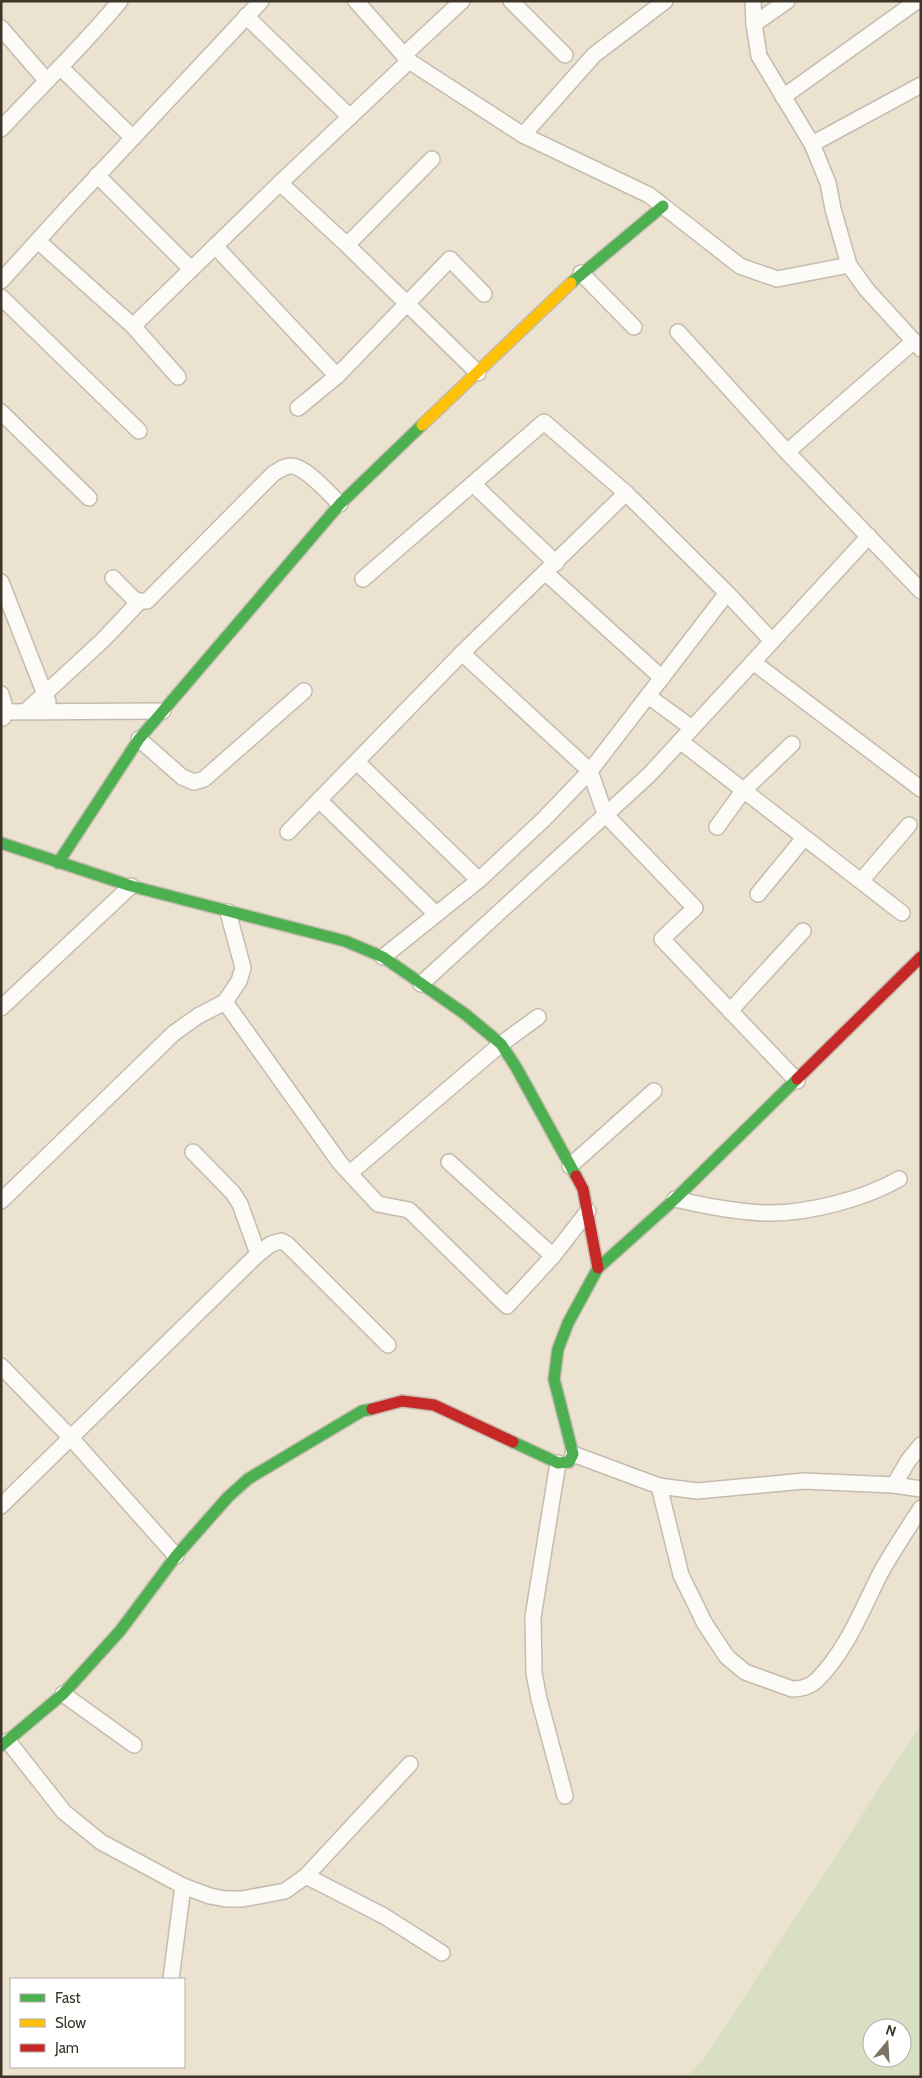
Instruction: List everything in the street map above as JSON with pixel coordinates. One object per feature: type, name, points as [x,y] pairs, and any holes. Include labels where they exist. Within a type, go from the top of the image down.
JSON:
[{"type":"street","points":[[1,129],[46,80],[60,68],[120,1]]},
{"type":"street","points":[[1,281],[260,1]]},
{"type":"street","points":[[356,1],[406,58],[523,135],[649,195],[740,266],[777,279],[849,265]]},
{"type":"street","points":[[133,326],[350,117],[462,1]]},
{"type":"street","points":[[511,1],[565,55]]},
{"type":"street","points":[[523,135],[594,55],[648,6],[665,1]]},
{"type":"street","points":[[753,1],[754,24],[759,56],[812,144],[828,184],[849,265],[867,290],[918,345],[787,452]]},
{"type":"street","points":[[754,24],[788,1]]},
{"type":"street","points":[[783,97],[916,1]]},
{"type":"street","points":[[246,16],[350,117]]},
{"type":"street","points":[[1,28],[46,80]]},
{"type":"street","points":[[60,68],[133,138]]},
{"type":"street","points":[[812,144],[921,85]]},
{"type":"street","points":[[347,245],[432,159]]},
{"type":"street","points":[[97,176],[191,269]]},
{"type":"street","points":[[280,183],[347,245],[478,373]]},
{"type":"street","points":[[58,863],[139,739],[340,504],[581,273],[663,206]]},
{"type":"street","points":[[38,241],[133,326],[178,377]]},
{"type":"street","points":[[215,246],[337,376]]},
{"type":"street","points":[[298,408],[337,376],[450,259],[484,294]]},
{"type":"street","points":[[581,273],[634,328]]},
{"type":"street","points":[[1,297],[139,431]]},
{"type":"street","points":[[678,332],[787,452],[921,591]]},
{"type":"street","points":[[2,414],[89,498]]},
{"type":"street","points":[[363,579],[544,422],[626,493],[727,593],[772,641]]},
{"type":"street","points":[[113,578],[131,598],[140,601],[148,600],[273,474],[284,467],[293,466],[302,469],[340,504]]},
{"type":"street","points":[[473,484],[551,568],[662,678]]},
{"type":"street","points":[[288,832],[462,653],[626,493]]},
{"type":"street","points":[[421,984],[650,774],[869,536]]},
{"type":"street","points":[[1,582],[51,710]]},
{"type":"street","points":[[383,956],[479,880],[544,820],[590,771],[727,593]]},
{"type":"street","points":[[26,711],[103,640],[140,601]]},
{"type":"street","points":[[462,653],[590,771],[605,814],[695,908],[662,939],[797,1081]]},
{"type":"street","points":[[752,662],[919,785]]},
{"type":"street","points":[[139,739],[182,777],[194,782],[204,779],[304,691]]},
{"type":"street","points":[[1,694],[3,714],[51,710],[163,710]]},
{"type":"street","points":[[648,696],[692,728]]},
{"type":"street","points":[[680,741],[902,913]]},
{"type":"street","points":[[717,827],[743,791],[792,744]]},
{"type":"street","points":[[357,762],[479,880]]},
{"type":"street","points":[[319,800],[436,914]]},
{"type":"street","points":[[860,881],[909,825]]},
{"type":"street","points":[[758,894],[804,838]]},
{"type":"street","points":[[1,843],[131,886],[345,941],[383,956],[465,1014],[502,1044],[570,1166],[582,1189],[588,1211],[598,1268]]},
{"type":"street","points":[[1,1008],[131,886]]},
{"type":"street","points":[[1,1201],[174,1033],[198,1016],[225,1002],[239,981],[243,968],[228,912]]},
{"type":"street","points":[[730,1011],[803,931]]},
{"type":"street","points":[[410,1764],[306,1876],[284,1892],[242,1899],[226,1899],[210,1896],[183,1886],[101,1842],[76,1823],[53,1800],[4,1743],[62,1694],[120,1631],[176,1556],[228,1497],[248,1479],[362,1411],[402,1400],[434,1405],[558,1464],[569,1462],[573,1454],[554,1379],[558,1349],[568,1324],[598,1268],[675,1199],[921,957]]},
{"type":"street","points":[[225,1002],[340,1163],[378,1204],[409,1210],[507,1306],[553,1256],[588,1211]]},
{"type":"street","points":[[350,1173],[502,1044],[538,1017]]},
{"type":"street","points":[[570,1166],[654,1091]]},
{"type":"street","points":[[193,1152],[237,1198],[258,1254]]},
{"type":"street","points":[[449,1162],[553,1256]]},
{"type":"street","points":[[675,1199],[738,1211],[767,1213],[796,1211],[881,1190],[899,1179]]},
{"type":"street","points":[[1,1506],[258,1254],[271,1244],[280,1241],[287,1244],[388,1345]]},
{"type":"street","points":[[1,1366],[71,1438],[176,1556]]},
{"type":"street","points":[[894,1485],[908,1461],[921,1445]]},
{"type":"street","points":[[573,1454],[659,1486],[697,1491],[804,1481],[894,1485],[921,1489]]},
{"type":"street","points":[[558,1464],[533,1617],[534,1673],[539,1700],[565,1796]]},
{"type":"street","points":[[659,1486],[681,1575],[706,1624],[727,1657],[745,1672],[792,1689],[800,1689],[816,1682],[832,1662],[854,1628],[892,1554],[921,1508]]},
{"type":"street","points":[[62,1694],[134,1744]]},
{"type":"street","points":[[306,1876],[384,1916],[442,1953]]},
{"type":"street","points":[[170,1978],[183,1886]]},
{"type":"green space","points":[[921,1724],[921,2077],[686,2077],[704,2059]]},
{"type":"traffic: fast","points":[[571,283],[663,206]]},
{"type":"traffic: fast","points":[[58,863],[139,739],[340,504],[422,425]]},
{"type":"traffic: fast","points":[[1,843],[131,886],[345,941],[383,957],[465,1014],[501,1044],[516,1067],[576,1176]]},
{"type":"traffic: fast","points":[[513,1442],[558,1463],[569,1462],[573,1454],[554,1379],[558,1349],[568,1323],[598,1268],[675,1199],[797,1079]]},
{"type":"traffic: fast","points":[[1,1746],[63,1694],[120,1631],[176,1556],[228,1497],[248,1479],[362,1411],[372,1409]]},
{"type":"traffic: slow","points":[[422,425],[571,283]]},
{"type":"traffic: jam","points":[[797,1079],[921,957]]},
{"type":"traffic: jam","points":[[576,1176],[583,1189],[598,1268]]},
{"type":"traffic: jam","points":[[372,1409],[402,1401],[434,1405],[513,1442]]}]
